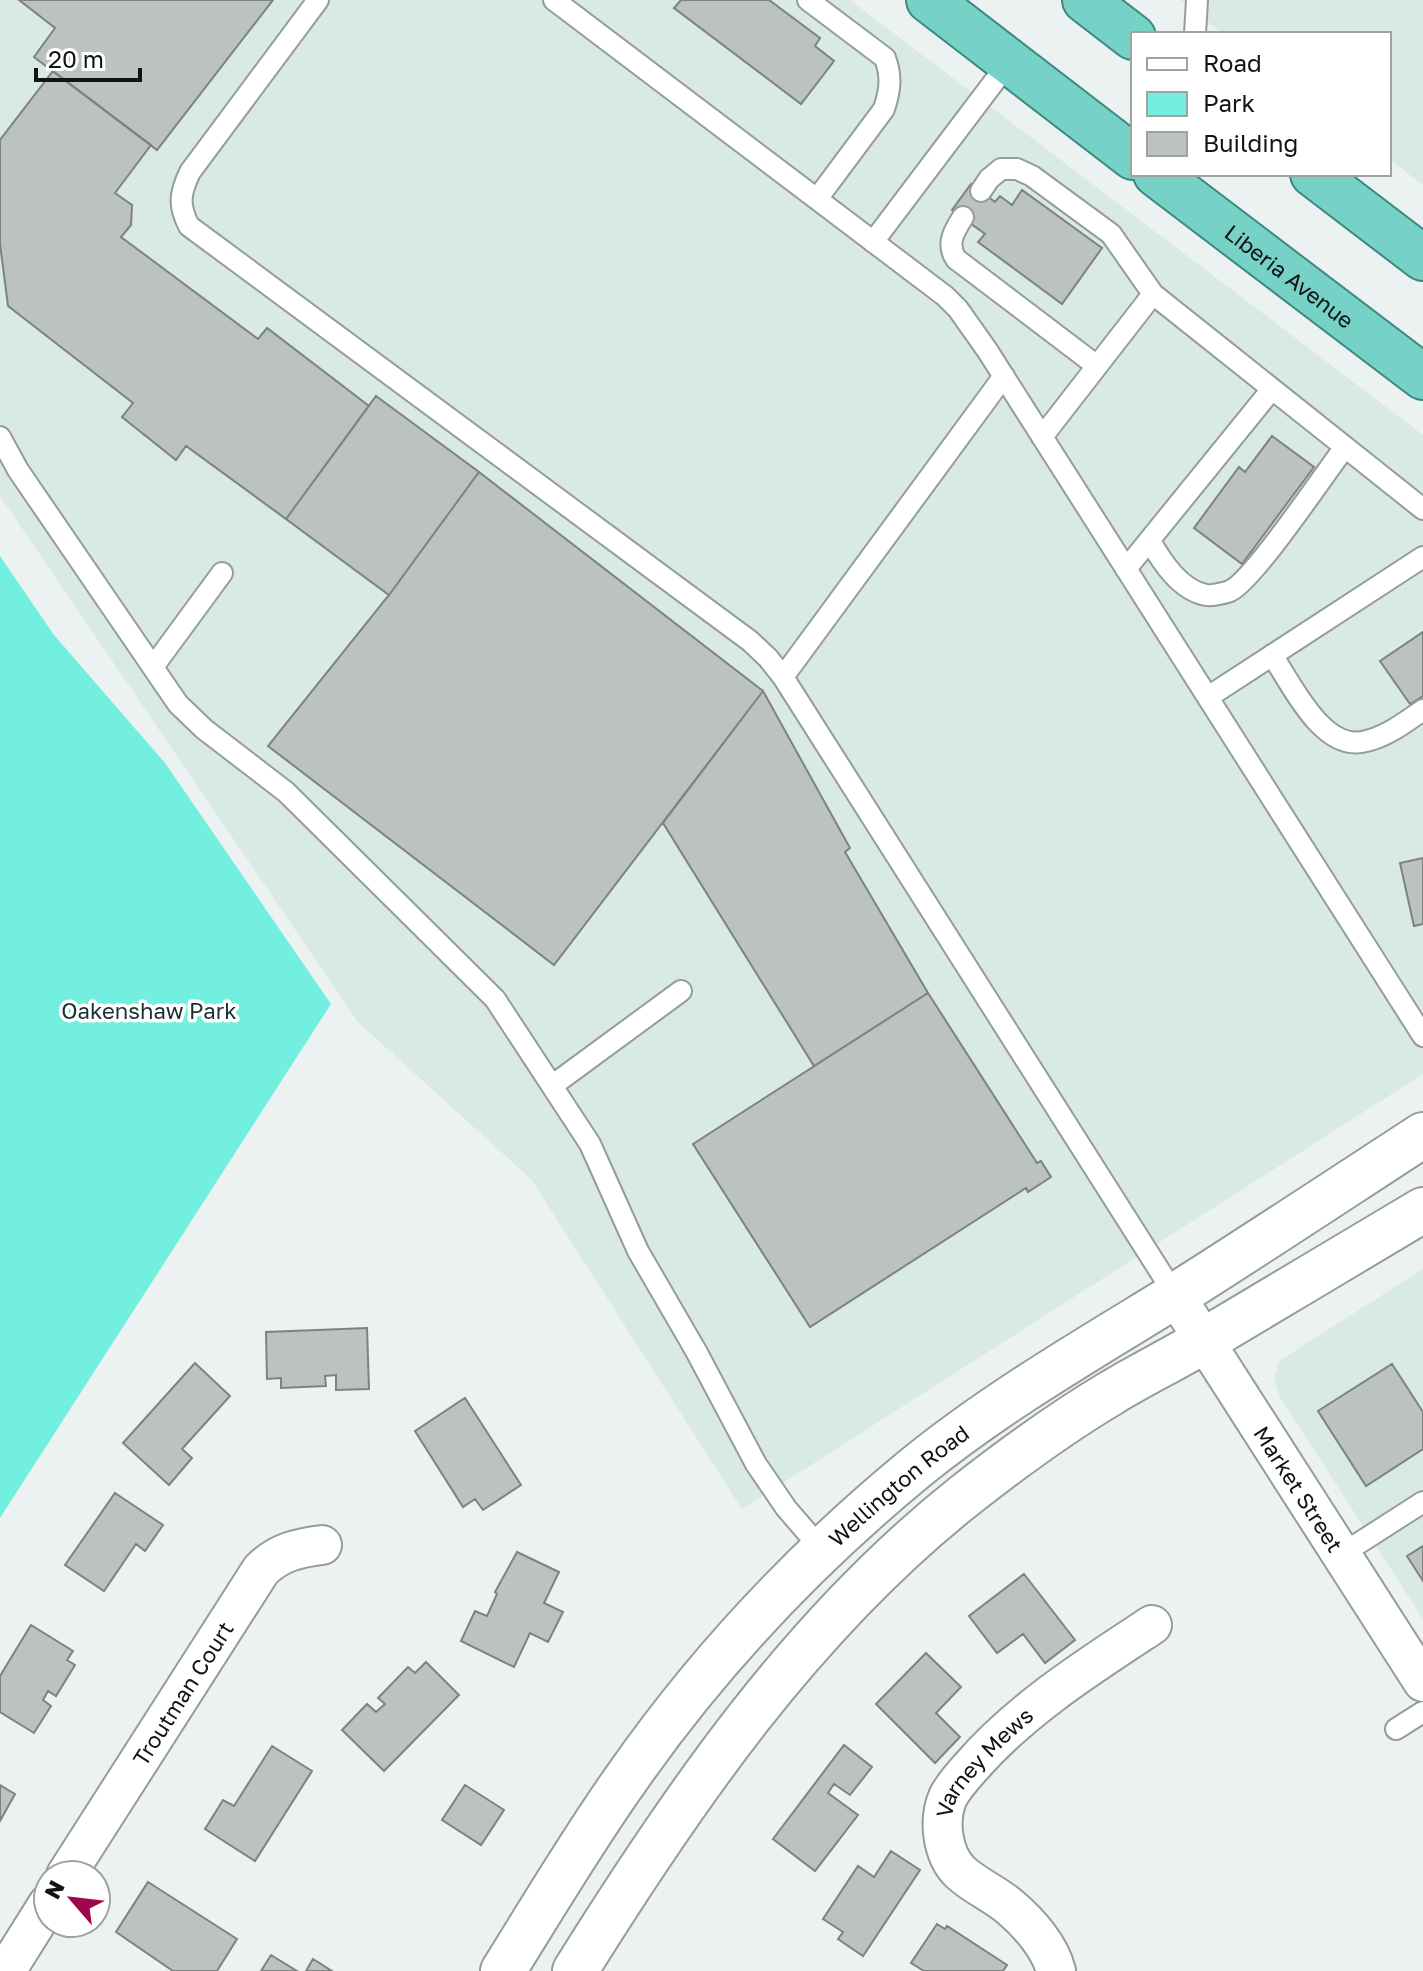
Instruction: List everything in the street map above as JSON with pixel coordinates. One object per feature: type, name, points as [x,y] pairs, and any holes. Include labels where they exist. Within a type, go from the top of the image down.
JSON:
[{"type":"highway","points":[[929,0],[1131,155]]},
{"type":"highway","points":[[1085,0],[1131,35]]},
{"type":"highway","name":"Liberia Avenue","points":[[1159,176],[1423,377]]},
{"type":"highway","points":[[1316,176],[1423,258]]},
{"type":"main road","name":"Wellington Road","points":[[503,1971],[626,1778],[728,1649],[823,1551],[914,1469],[1025,1387],[1175,1295],[1423,1135]]},
{"type":"main road","points":[[575,1971],[693,1790],[752,1712],[859,1591],[961,1498],[1039,1440],[1111,1393],[1423,1210]]},
{"type":"street","name":"Market Street","points":[[1175,1295],[1423,1682]]},
{"type":"street","name":"Troutman Court","points":[[76,1859],[255,1577],[272,1559],[296,1548],[322,1545]]},
{"type":"street","name":"Varney Mews","points":[[1056,1971],[1033,1930],[1011,1907],[957,1868],[945,1842],[943,1811],[948,1796],[961,1779],[1000,1737],[1079,1673],[1152,1625]]},
{"type":"street","points":[[6,1971],[32,1930]]},
{"type":"lane","points":[[318,0],[190,172],[180,196],[180,209],[189,226],[750,641],[783,677],[1175,1295]]},
{"type":"lane","points":[[554,0],[958,309],[1417,1014],[1423,1036]]},
{"type":"lane","points":[[808,0],[885,58],[890,72],[890,92],[884,109],[817,199]]},
{"type":"lane","points":[[1195,32],[1197,0]]},
{"type":"lane","points":[[873,242],[1009,62]]},
{"type":"lane","points":[[981,191],[1001,169],[1017,169],[1032,176],[1111,234],[1153,294],[1423,509]]},
{"type":"lane","points":[[963,217],[954,230],[951,243],[951,252],[956,259],[1097,366]]},
{"type":"lane","points":[[1042,437],[1153,294]]},
{"type":"lane","points":[[783,677],[1004,376]]},
{"type":"lane","points":[[1126,569],[1272,389]]},
{"type":"lane","points":[[0,437],[18,470],[178,704],[204,729],[286,792],[495,999],[590,1144],[638,1251],[756,1464],[786,1508],[823,1551]]},
{"type":"lane","points":[[1150,541],[1164,565],[1184,585],[1207,595],[1232,591],[1252,571],[1345,447]]},
{"type":"lane","points":[[1208,697],[1423,557]]},
{"type":"lane","points":[[153,667],[222,573]]},
{"type":"lane","points":[[1272,655],[1317,723],[1339,740],[1360,742],[1389,732],[1423,710]]},
{"type":"lane","points":[[553,1085],[681,991]]},
{"type":"lane","points":[[1342,1554],[1423,1502]]},
{"type":"lane","points":[[1396,1729],[1423,1712]]},
{"type":"shaded area","points":[[0,0],[850,0],[1423,435],[1423,1074],[742,1509],[531,1179],[358,1022],[0,496]]},
{"type":"shaded area","points":[[1180,0],[1423,0],[1423,185],[1391,161],[1391,32],[1221,32]]},
{"type":"shaded area","points":[[1423,1269],[1423,1619],[1280,1397],[1274,1378],[1279,1361]]},
{"type":"green space","name":"Oakenshaw Park","points":[[0,556],[54,635],[165,763],[331,1004],[0,1518]]},
{"type":"building","points":[[19,0],[273,0],[157,150],[34,57],[55,28]]},
{"type":"building","points":[[681,0],[769,0],[820,38],[815,46],[834,61],[801,104],[674,8]]},
{"type":"building","points":[[53,71],[151,145],[115,193],[132,205],[131,225],[121,237],[258,339],[267,328],[369,406],[286,519],[186,446],[176,460],[122,417],[133,403],[8,306],[0,244],[0,140]]},
{"type":"building","points":[[971,184],[995,202],[1000,196],[1012,205],[1022,190],[1102,248],[1062,304],[978,242],[985,234],[952,210]]},
{"type":"building","points":[[376,396],[479,472],[389,595],[286,519]]},
{"type":"building","points":[[1272,436],[1314,467],[1242,564],[1194,528],[1239,467],[1245,472]]},
{"type":"building","points":[[479,472],[763,691],[554,965],[268,746],[389,595]]},
{"type":"building","points":[[1423,632],[1423,696],[1410,704],[1380,661]]},
{"type":"building","points":[[763,691],[850,848],[845,852],[928,993],[814,1066],[663,823]]},
{"type":"building","points":[[1423,858],[1423,924],[1414,926],[1400,863]]},
{"type":"building","points":[[928,993],[1037,1163],[1041,1161],[1051,1177],[1028,1192],[1026,1188],[810,1327],[693,1144]]},
{"type":"building","points":[[367,1328],[369,1389],[336,1390],[336,1375],[325,1376],[326,1386],[281,1388],[281,1378],[267,1379],[266,1332]]},
{"type":"building","points":[[195,1363],[230,1396],[182,1449],[192,1458],[169,1485],[123,1443]]},
{"type":"building","points":[[1392,1364],[1423,1412],[1423,1449],[1366,1486],[1318,1411]]},
{"type":"building","points":[[465,1398],[521,1485],[483,1510],[475,1499],[463,1507],[415,1431]]},
{"type":"building","points":[[115,1493],[163,1525],[145,1551],[136,1544],[104,1591],[65,1565]]},
{"type":"building","points":[[1423,1546],[1423,1581],[1407,1556]]},
{"type":"building","points":[[517,1552],[559,1572],[544,1603],[563,1612],[548,1642],[530,1633],[514,1667],[461,1641],[475,1611],[487,1616],[497,1594],[495,1592]]},
{"type":"building","points":[[1024,1574],[1075,1640],[1045,1663],[1023,1634],[997,1653],[969,1616]]},
{"type":"building","points":[[31,1625],[73,1651],[67,1660],[75,1665],[56,1696],[48,1691],[43,1700],[51,1706],[34,1733],[0,1712],[0,1676]]},
{"type":"building","points":[[926,1653],[961,1687],[936,1713],[960,1737],[935,1763],[876,1704]]},
{"type":"building","points":[[426,1662],[459,1695],[384,1771],[342,1730],[367,1704],[376,1712],[385,1704],[378,1698],[408,1667],[415,1673]]},
{"type":"building","points":[[844,1745],[872,1767],[850,1795],[834,1784],[828,1793],[858,1815],[815,1871],[773,1839]]},
{"type":"building","points":[[272,1746],[312,1771],[255,1861],[205,1829],[223,1800],[234,1806]]},
{"type":"building","points":[[0,1785],[15,1794],[0,1821]]},
{"type":"building","points":[[465,1785],[504,1810],[481,1845],[442,1820]]},
{"type":"building","points":[[891,1851],[920,1870],[863,1956],[838,1939],[843,1932],[823,1919],[858,1866],[874,1877]]},
{"type":"building","points":[[148,1882],[237,1939],[217,1971],[173,1971],[116,1932]]},
{"type":"building","points":[[937,1924],[945,1929],[947,1926],[1007,1965],[1003,1971],[924,1971],[911,1963]]},
{"type":"building","points":[[271,1955],[297,1971],[261,1971]]},
{"type":"building","points":[[313,1959],[332,1971],[306,1971]]}]
